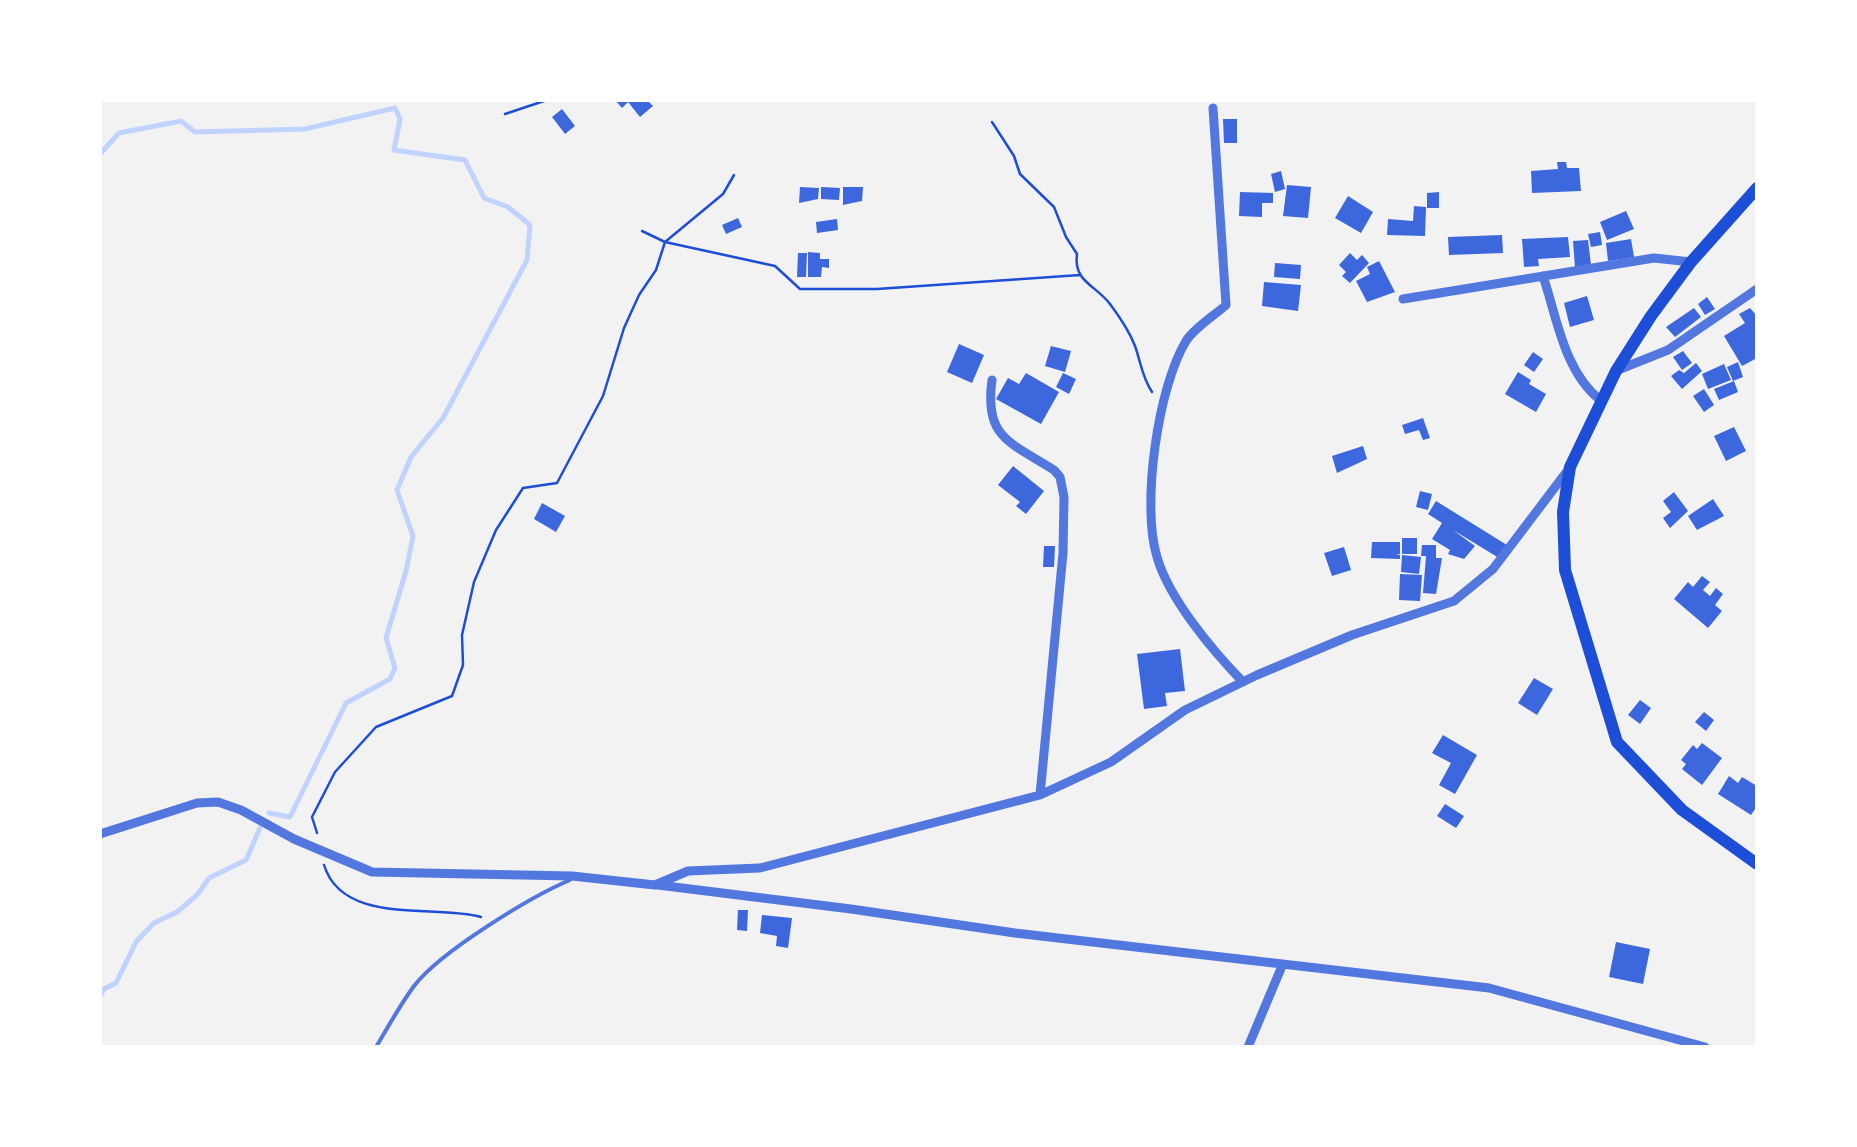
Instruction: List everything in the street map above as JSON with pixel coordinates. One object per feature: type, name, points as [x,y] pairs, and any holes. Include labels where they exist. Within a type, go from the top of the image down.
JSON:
[{"type":"main road","points":[[1757,188],[1691,262],[1616,371],[1570,467],[1562,512],[1565,570],[1616,742],[1682,810],[1757,864]]},
{"type":"street","points":[[1212,108],[1226,306],[1187,338],[1161,406],[1151,522],[1156,556],[1194,625],[1243,682]]},
{"type":"street","points":[[1403,300],[1654,258],[1691,262]]},
{"type":"street","points":[[1544,276],[1569,357],[1586,389],[1600,400]]},
{"type":"street","points":[[1616,371],[1668,350],[1757,289]]},
{"type":"street","points":[[992,380],[988,408],[994,425],[1005,439],[1054,470],[1060,477],[1064,496],[1064,554],[1040,795]]},
{"type":"street","points":[[655,885],[688,872],[760,868],[1040,795],[1111,762],[1185,710],[1243,682],[1335,642],[1454,601],[1494,570],[1570,467]]},
{"type":"street","points":[[100,834],[197,803],[218,802],[372,872],[579,876],[1282,966],[1490,988],[1705,1047]]},
{"type":"street","points":[[1248,1047],[1282,966]]},
{"type":"lane","points":[[376,1047],[415,984],[442,959],[542,892],[579,876]]},
{"type":"path","points":[[506,114],[547,100]]},
{"type":"path","points":[[992,122],[1014,156],[1020,174],[1054,207],[1077,254],[1075,266],[1084,284],[1108,301],[1134,344],[1144,380],[1161,406]]},
{"type":"path","points":[[497,922],[465,913],[372,908],[349,897],[325,871],[312,817],[335,772],[376,727],[452,696],[463,665],[462,636],[474,582],[496,530],[523,488],[557,482],[603,396],[624,328],[656,270],[665,242],[723,194],[734,174]]},
{"type":"path","points":[[642,231],[665,242],[775,266],[800,288],[877,289],[1080,275]]},
{"type":"building","points":[[615,100],[647,100],[653,106],[640,117],[628,102],[622,108]]},
{"type":"building","points":[[562,109],[575,126],[565,134],[552,117]]},
{"type":"building","points":[[1223,119],[1237,119],[1237,143],[1224,143]]},
{"type":"building","points":[[1557,162],[1566,162],[1567,168],[1579,168],[1581,191],[1532,193],[1531,171],[1558,169]]},
{"type":"building","points":[[1281,171],[1285,189],[1275,192],[1271,174]]},
{"type":"building","points":[[1287,185],[1311,187],[1308,218],[1283,216]]},
{"type":"building","points":[[800,187],[819,188],[818,199],[799,203]]},
{"type":"building","points":[[821,187],[840,188],[839,200],[821,199]]},
{"type":"building","points":[[843,187],[863,187],[862,201],[843,205]]},
{"type":"building","points":[[1240,192],[1273,193],[1273,203],[1262,203],[1262,217],[1239,216]]},
{"type":"building","points":[[1439,192],[1439,208],[1427,208],[1427,193]]},
{"type":"building","points":[[1348,196],[1373,212],[1361,233],[1335,218]]},
{"type":"building","points":[[1414,206],[1426,207],[1425,236],[1387,235],[1388,219],[1413,221]]},
{"type":"building","points":[[1626,211],[1634,229],[1607,240],[1600,222]]},
{"type":"building","points":[[738,218],[742,227],[726,234],[722,225]]},
{"type":"building","points":[[837,219],[838,230],[817,233],[816,222]]},
{"type":"building","points":[[1600,232],[1602,245],[1591,247],[1588,234]]},
{"type":"building","points":[[1502,235],[1503,253],[1449,255],[1448,237]]},
{"type":"building","points":[[1568,237],[1570,257],[1538,259],[1539,266],[1524,267],[1522,239]]},
{"type":"building","points":[[1631,239],[1634,257],[1608,261],[1606,243]]},
{"type":"building","points":[[1588,240],[1591,265],[1575,267],[1573,241]]},
{"type":"building","points":[[808,252],[829,259],[829,268],[822,267],[821,277],[808,277]]},
{"type":"building","points":[[798,253],[807,253],[806,277],[797,277]]},
{"type":"building","points":[[1350,253],[1357,260],[1362,255],[1369,263],[1350,283],[1342,276],[1346,272],[1339,265]]},
{"type":"building","points":[[1379,261],[1395,292],[1367,302],[1356,281],[1370,274],[1367,267]]},
{"type":"building","points":[[1275,263],[1301,265],[1300,279],[1274,277]]},
{"type":"building","points":[[1264,282],[1301,285],[1298,311],[1262,306]]},
{"type":"building","points":[[1587,296],[1594,320],[1570,327],[1564,303]]},
{"type":"building","points":[[1707,297],[1715,309],[1705,315],[1698,304]]},
{"type":"building","points":[[1694,308],[1701,317],[1675,337],[1666,327]]},
{"type":"building","points":[[1750,308],[1757,316],[1757,358],[1742,366],[1724,336],[1745,323],[1739,314]]},
{"type":"building","points":[[959,344],[984,355],[972,383],[947,372]]},
{"type":"building","points":[[1051,346],[1071,351],[1065,372],[1045,366]]},
{"type":"building","points":[[1683,351],[1692,363],[1682,370],[1673,357]]},
{"type":"building","points":[[1533,352],[1543,359],[1534,372],[1524,365]]},
{"type":"building","points":[[1738,362],[1743,377],[1733,381],[1727,367]]},
{"type":"building","points":[[1696,363],[1702,371],[1682,389],[1671,376],[1679,370],[1684,373]]},
{"type":"building","points":[[1724,364],[1731,380],[1708,389],[1702,374]]},
{"type":"building","points":[[1518,372],[1546,394],[1536,412],[1505,394]]},
{"type":"building","points":[[1026,373],[1059,392],[1041,424],[996,399],[1008,378],[1019,384]]},
{"type":"building","points":[[1063,373],[1076,379],[1069,394],[1056,387]]},
{"type":"building","points":[[1734,381],[1738,392],[1719,400],[1714,389]]},
{"type":"building","points":[[1704,389],[1714,405],[1704,412],[1693,396]]},
{"type":"building","points":[[1423,418],[1430,438],[1423,440],[1419,430],[1405,434],[1402,425]]},
{"type":"building","points":[[1734,427],[1746,451],[1726,461],[1714,436]]},
{"type":"building","points":[[1363,446],[1367,459],[1337,473],[1332,456]]},
{"type":"building","points":[[1013,466],[1044,491],[1026,514],[1016,506],[1020,502],[998,485]]},
{"type":"building","points":[[1420,491],[1432,494],[1428,510],[1416,507]]},
{"type":"building","points":[[1674,492],[1688,511],[1670,528],[1663,518],[1671,512],[1663,501]]},
{"type":"building","points":[[1713,499],[1724,516],[1697,530],[1688,516]]},
{"type":"building","points":[[1436,501],[1507,545],[1499,558],[1453,530],[1475,546],[1464,559],[1448,554],[1450,550],[1432,539],[1442,523],[1428,514]]},
{"type":"building","points":[[542,503],[565,516],[556,532],[534,519]]},
{"type":"building","points":[[1402,538],[1417,538],[1417,554],[1402,554]]},
{"type":"building","points":[[1372,542],[1400,542],[1400,554],[1396,555],[1400,559],[1371,558]]},
{"type":"building","points":[[1422,545],[1436,545],[1436,558],[1442,558],[1436,594],[1423,593],[1426,556],[1421,556]]},
{"type":"building","points":[[1044,546],[1055,546],[1054,567],[1043,567]]},
{"type":"building","points":[[1344,547],[1351,570],[1332,576],[1324,553]]},
{"type":"building","points":[[1402,555],[1421,557],[1419,574],[1401,572]]},
{"type":"building","points":[[1400,574],[1422,575],[1420,601],[1399,600]]},
{"type":"building","points":[[1702,576],[1710,582],[1703,590],[1710,596],[1716,588],[1723,594],[1715,605],[1722,611],[1708,628],[1674,599],[1688,582],[1693,587]]},
{"type":"building","points":[[1180,649],[1185,691],[1165,693],[1167,706],[1144,709],[1137,654]]},
{"type":"building","points":[[1534,678],[1553,689],[1537,715],[1518,703]]},
{"type":"building","points":[[1640,700],[1651,708],[1640,724],[1628,715]]},
{"type":"building","points":[[1704,712],[1714,720],[1706,731],[1695,722]]},
{"type":"building","points":[[1443,735],[1477,755],[1455,794],[1439,785],[1451,763],[1432,753]]},
{"type":"building","points":[[1702,743],[1722,758],[1702,785],[1682,769],[1686,764],[1681,760],[1693,745],[1697,749]]},
{"type":"building","points":[[1729,776],[1738,783],[1742,777],[1757,786],[1757,806],[1751,815],[1718,794]]},
{"type":"building","points":[[1445,804],[1464,816],[1456,828],[1437,816]]},
{"type":"building","points":[[738,910],[748,910],[747,931],[737,930]]},
{"type":"building","points":[[762,915],[792,918],[788,948],[776,946],[777,936],[760,933]]},
{"type":"building","points":[[1616,942],[1650,949],[1643,984],[1609,977]]},
{"type":"waterway","points":[[100,154],[119,133],[181,121],[195,132],[305,129],[395,108],[400,119],[394,150],[465,160],[484,198],[508,207],[530,225],[527,260],[443,418],[411,457],[397,490],[413,536],[386,638],[395,668],[390,679],[346,703],[290,817],[269,813]]},
{"type":"waterway","points":[[100,996],[116,983],[136,942],[154,923],[177,912],[209,878],[246,860],[260,828]]}]
